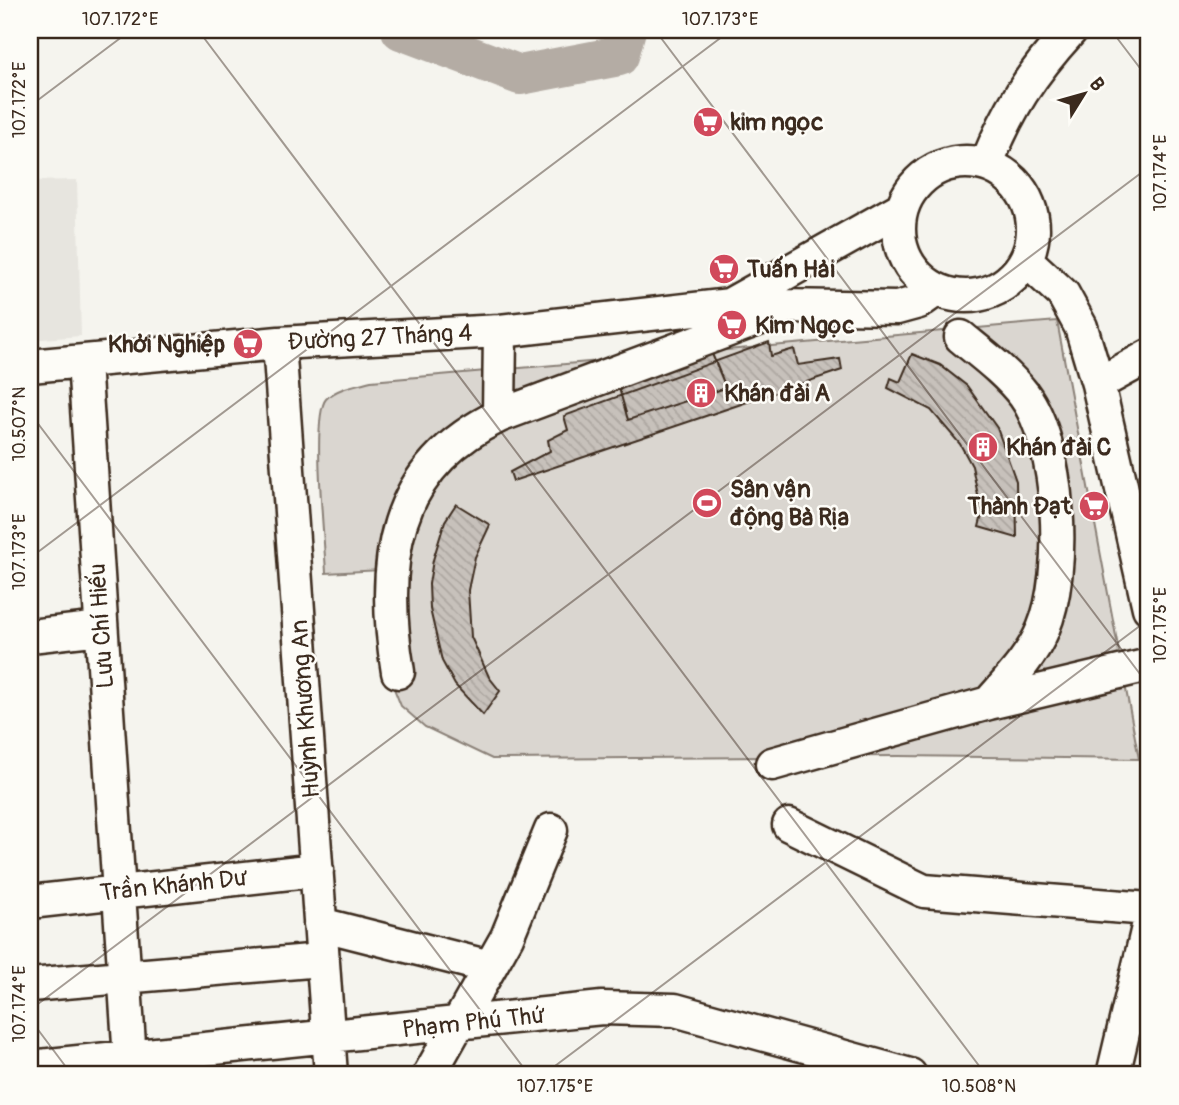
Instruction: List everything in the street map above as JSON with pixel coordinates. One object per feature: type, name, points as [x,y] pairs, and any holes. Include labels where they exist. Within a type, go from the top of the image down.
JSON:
[{"type":"street","points":[[986,165],[1013,103],[1043,61],[1071,30]]},
{"type":"street","points":[[963,162],[986,165],[1003,173],[1022,192],[1030,210],[1034,231],[1027,260],[1003,286],[984,295],[960,296],[936,290],[916,275],[907,262],[898,230],[902,208],[909,192],[935,170],[963,162]]},
{"type":"street","name":"Đường 27 Tháng 4","points":[[730,305],[902,208]]},
{"type":"street","points":[[1027,260],[1071,305],[1098,384],[1149,608]]},
{"type":"street","name":"Đường 27 Tháng 4","points":[[30,366],[279,343],[500,331],[730,305],[897,308],[919,302],[936,290]]},
{"type":"street","points":[[398,672],[388,604],[389,575],[403,516],[428,470],[445,449],[469,430],[499,416],[792,307]]},
{"type":"street","points":[[499,416],[500,331]]},
{"type":"street","points":[[961,337],[1009,378],[1038,419],[1051,463],[1055,496],[1054,576],[1043,629],[1024,660],[989,703]]},
{"type":"street","name":"Huỳnh Khương An","points":[[279,343],[331,1075]]},
{"type":"street","points":[[1098,384],[1149,356]]},
{"type":"street","name":"Lưu Chí Hiếu","points":[[84,362],[130,1066]]},
{"type":"street","points":[[30,636],[101,628]]},
{"type":"street","points":[[772,764],[989,703],[1149,665]]},
{"type":"street","points":[[789,825],[924,891],[1149,909]]},
{"type":"street","points":[[429,1075],[507,937],[551,830]]},
{"type":"street","name":"Trần Khánh Dư","points":[[30,902],[118,890],[317,870]]},
{"type":"street","points":[[1113,1075],[1149,923]]},
{"type":"street","points":[[320,924],[490,967]]},
{"type":"street","points":[[30,985],[321,960]]},
{"type":"street","name":"Phạm Phú Thứ","points":[[30,1067],[130,1066],[328,1038],[602,1007],[675,1010],[910,1075]]},
{"type":"shaded area","points":[[77,180],[81,336],[30,340],[30,181]]},
{"type":"shaded area","name":"Sân vận động Bà Rịa","points":[[1057,321],[1139,759],[898,756],[492,759],[425,727],[401,706],[387,671],[381,570],[326,573],[319,454],[322,410],[326,399],[347,387],[371,381]]},
{"type":"building","points":[[706,339],[726,388],[628,420],[613,367]]},
{"type":"building","name":"Khán đài A","points":[[769,342],[771,356],[794,349],[798,365],[840,359],[842,370],[513,481],[510,472],[550,451],[548,440],[568,430],[564,416]]},
{"type":"building","name":"Khán đài C","points":[[912,354],[940,365],[967,386],[997,428],[1016,481],[1017,538],[979,527],[982,515],[972,466],[960,444],[931,410],[888,388],[891,378],[900,382]]},
{"type":"building","points":[[456,504],[490,525],[475,557],[468,590],[471,637],[489,677],[500,691],[483,715],[455,685],[442,661],[430,609],[429,584],[433,560],[445,521]]},
{"type":"waterway","points":[[401,30],[520,75],[619,56],[626,30]]},
{"type":"place","name":"kim ngọc","points":[[708,122]]},
{"type":"place","name":"Tuấn Hải","points":[[724,269]]},
{"type":"place","name":"Kim Ngọc","points":[[732,325]]},
{"type":"place","name":"Khởi Nghiệp","points":[[248,344]]},
{"type":"place","name":"Khán đài A","points":[[701,393]]},
{"type":"place","name":"Khán đài C","points":[[983,447]]},
{"type":"place","name":"Sân vận động Bà Rịa","points":[[707,503]]},
{"type":"place","name":"Thành Đạt","points":[[1094,506]]}]
